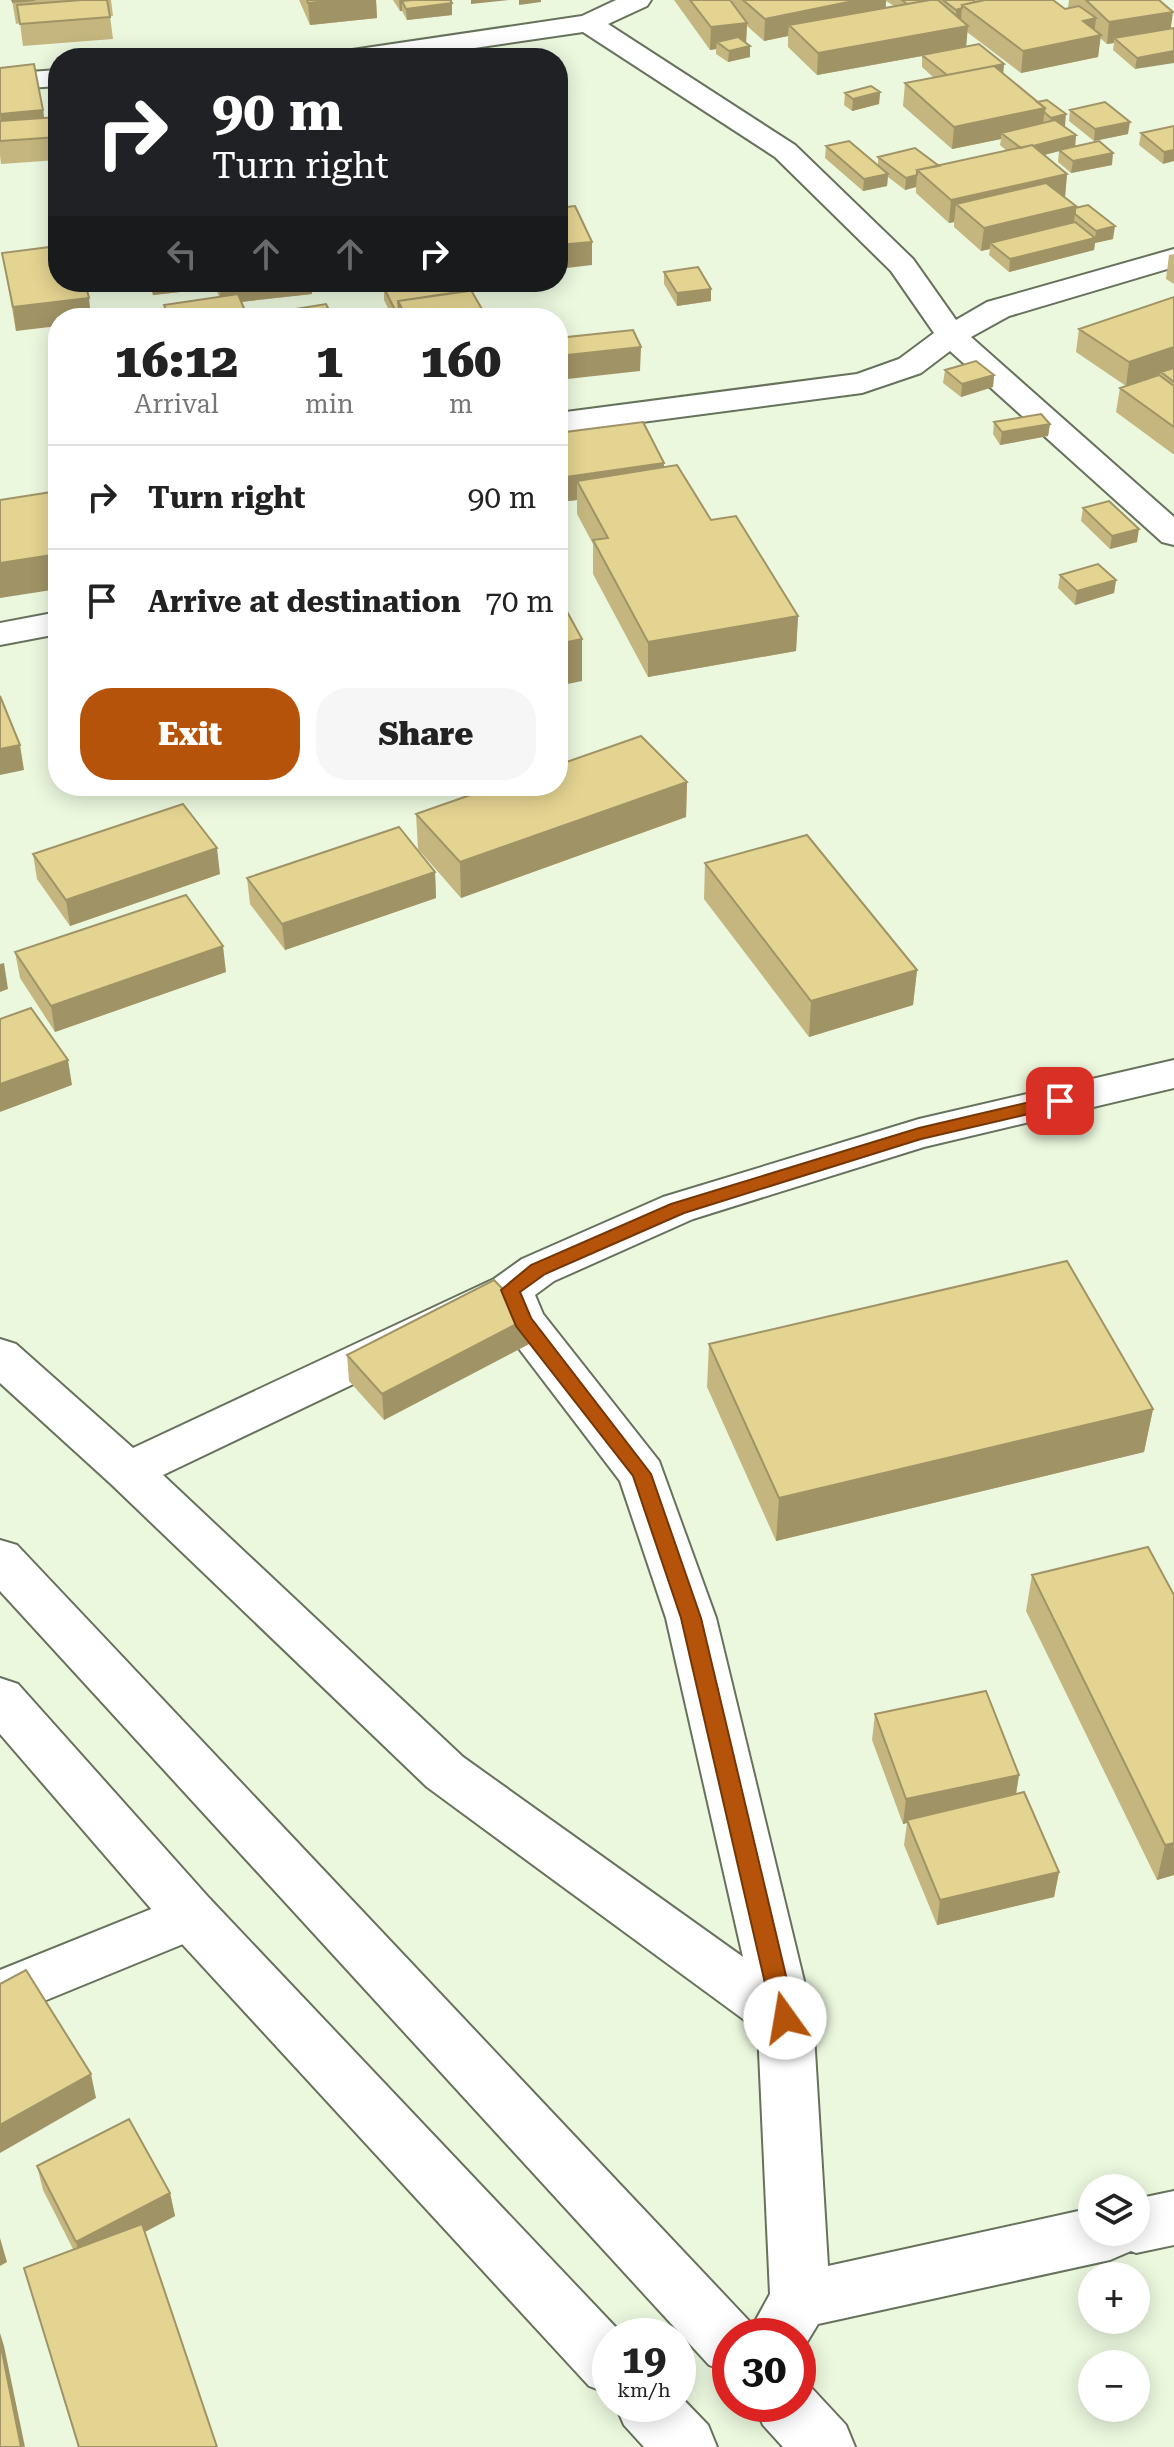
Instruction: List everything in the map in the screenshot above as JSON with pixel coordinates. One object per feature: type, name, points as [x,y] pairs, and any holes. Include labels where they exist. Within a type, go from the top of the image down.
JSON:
[{"type":"street","points":[[419,48],[588,23],[638,0]]},
{"type":"street","points":[[588,23],[785,151],[902,265],[951,335],[1174,535]]},
{"type":"street","points":[[0,82],[48,79]]},
{"type":"street","points":[[568,422],[862,383],[910,366],[951,335],[998,309],[1174,258]]},
{"type":"street","points":[[0,634],[48,625]]},
{"type":"street","points":[[128,1471],[510,1290],[538,1270],[678,1208],[919,1134],[1174,1074]]},
{"type":"street","points":[[510,1290],[523,1321],[642,1474],[691,1618],[785,2018],[788,2318],[1078,2241]]},
{"type":"street","points":[[0,1356],[128,1471],[445,1772],[785,2018]]},
{"type":"street","points":[[0,1559],[712,2325]]},
{"type":"street","points":[[0,1699],[191,1916],[592,2346]]},
{"type":"street","points":[[0,1995],[191,1916]]},
{"type":"street","points":[[1150,2223],[1174,2218]]},
{"type":"street","points":[[801,2422],[824,2447]]},
{"type":"building","points":[[107,0],[110,17],[20,24],[17,5]]},
{"type":"building","points":[[307,0],[337,0],[308,3]]},
{"type":"building","points":[[450,0],[452,3],[406,9],[402,1]]},
{"type":"building","points":[[690,0],[730,0],[747,23],[711,27]]},
{"type":"building","points":[[743,0],[858,0],[765,19]]},
{"type":"building","points":[[902,0],[930,0],[907,4]]},
{"type":"building","points":[[938,0],[968,26],[818,53],[789,25]]},
{"type":"building","points":[[943,0],[972,0],[975,2],[956,10]]},
{"type":"building","points":[[985,0],[1053,0],[1065,9],[1079,6],[1096,18],[1083,21],[1101,35],[1023,51],[962,5]]},
{"type":"building","points":[[1086,0],[1159,0],[1173,12],[1109,22]]},
{"type":"building","points":[[1174,28],[1174,51],[1137,58],[1114,38]]},
{"type":"building","points":[[738,37],[750,46],[729,51],[717,42]]},
{"type":"building","points":[[979,44],[1004,64],[947,75],[922,55]]},
{"type":"building","points":[[34,64],[43,110],[0,114],[0,68]]},
{"type":"building","points":[[994,66],[1045,108],[954,127],[905,83]]},
{"type":"building","points":[[871,86],[880,92],[853,99],[845,93]]},
{"type":"building","points":[[1047,100],[1066,114],[1051,118],[1037,102]]},
{"type":"building","points":[[1105,102],[1130,122],[1095,129],[1070,110]]},
{"type":"building","points":[[48,118],[48,138],[0,141],[0,121]]},
{"type":"building","points":[[1055,120],[1076,135],[1021,148],[1001,133]]},
{"type":"building","points":[[1174,126],[1174,150],[1164,152],[1141,133]]},
{"type":"building","points":[[849,141],[888,174],[864,179],[826,146]]},
{"type":"building","points":[[1099,141],[1113,153],[1073,161],[1059,150]]},
{"type":"building","points":[[1032,145],[1067,174],[951,200],[917,170]]},
{"type":"building","points":[[915,148],[939,166],[917,170],[917,175],[906,178],[878,157]]},
{"type":"building","points":[[1046,183],[1076,206],[984,228],[956,204]]},
{"type":"building","points":[[1088,205],[1115,226],[1096,231],[1075,214],[1075,208]]},
{"type":"building","points":[[575,206],[592,242],[568,244],[568,207]]},
{"type":"building","points":[[1075,222],[1095,238],[1010,259],[990,243]]},
{"type":"building","points":[[48,247],[48,292],[88,292],[89,298],[13,307],[2,253]]},
{"type":"building","points":[[698,267],[711,289],[677,293],[664,272]]},
{"type":"building","points":[[386,292],[462,292],[398,301],[399,308],[394,308]]},
{"type":"building","points":[[472,292],[481,308],[402,308],[398,301]]},
{"type":"building","points":[[238,294],[244,308],[165,308],[164,305]]},
{"type":"building","points":[[1174,297],[1174,347],[1129,362],[1079,329]]},
{"type":"building","points":[[326,304],[328,308],[302,308]]},
{"type":"building","points":[[633,330],[641,347],[568,355],[568,337]]},
{"type":"building","points":[[976,361],[994,375],[962,384],[945,370]]},
{"type":"building","points":[[1174,368],[1174,382],[1161,372]]},
{"type":"building","points":[[1159,375],[1174,386],[1174,427],[1120,388]]},
{"type":"building","points":[[1041,414],[1050,424],[1002,432],[994,422]]},
{"type":"building","points":[[643,422],[664,463],[568,477],[568,432]]},
{"type":"building","points":[[677,465],[711,520],[736,516],[798,616],[648,642],[593,540],[608,538],[577,481]]},
{"type":"building","points":[[48,493],[48,556],[0,563],[0,500]]},
{"type":"building","points":[[1109,501],[1139,529],[1112,536],[1083,508]]},
{"type":"building","points":[[1098,564],[1116,580],[1077,591],[1060,575]]},
{"type":"building","points":[[568,613],[582,639],[568,642]]},
{"type":"building","points":[[0,696],[20,745],[0,749]]},
{"type":"building","points":[[641,736],[687,782],[460,862],[416,814],[467,796],[568,796],[568,762]]},
{"type":"building","points":[[183,804],[217,848],[66,900],[33,854]]},
{"type":"building","points":[[399,827],[435,872],[282,924],[247,878]]},
{"type":"building","points":[[807,835],[917,970],[811,1001],[705,863]]},
{"type":"building","points":[[186,895],[223,946],[51,1006],[15,952]]},
{"type":"building","points":[[31,1008],[68,1060],[0,1084],[0,1019]]},
{"type":"building","points":[[1067,1261],[1153,1409],[779,1498],[709,1344]]},
{"type":"building","points":[[494,1280],[530,1317],[382,1394],[347,1355]]},
{"type":"building","points":[[1148,1547],[1174,1595],[1174,1843],[1165,1845],[1032,1575]]},
{"type":"building","points":[[986,1691],[1019,1775],[906,1799],[875,1714]]},
{"type":"building","points":[[1024,1792],[1059,1872],[940,1900],[907,1820]]},
{"type":"building","points":[[26,1970],[91,2074],[0,2125],[0,1984]]},
{"type":"building","points":[[129,2119],[170,2193],[76,2242],[37,2166]]},
{"type":"building","points":[[142,2224],[217,2447],[79,2447],[24,2268]]},
{"type":"building","points":[[0,2342],[21,2447],[0,2447]]},
{"type":"route","points":[[785,2018],[691,1618],[642,1474],[523,1321],[510,1290],[538,1270],[678,1208],[919,1134],[1060,1101]]}]
